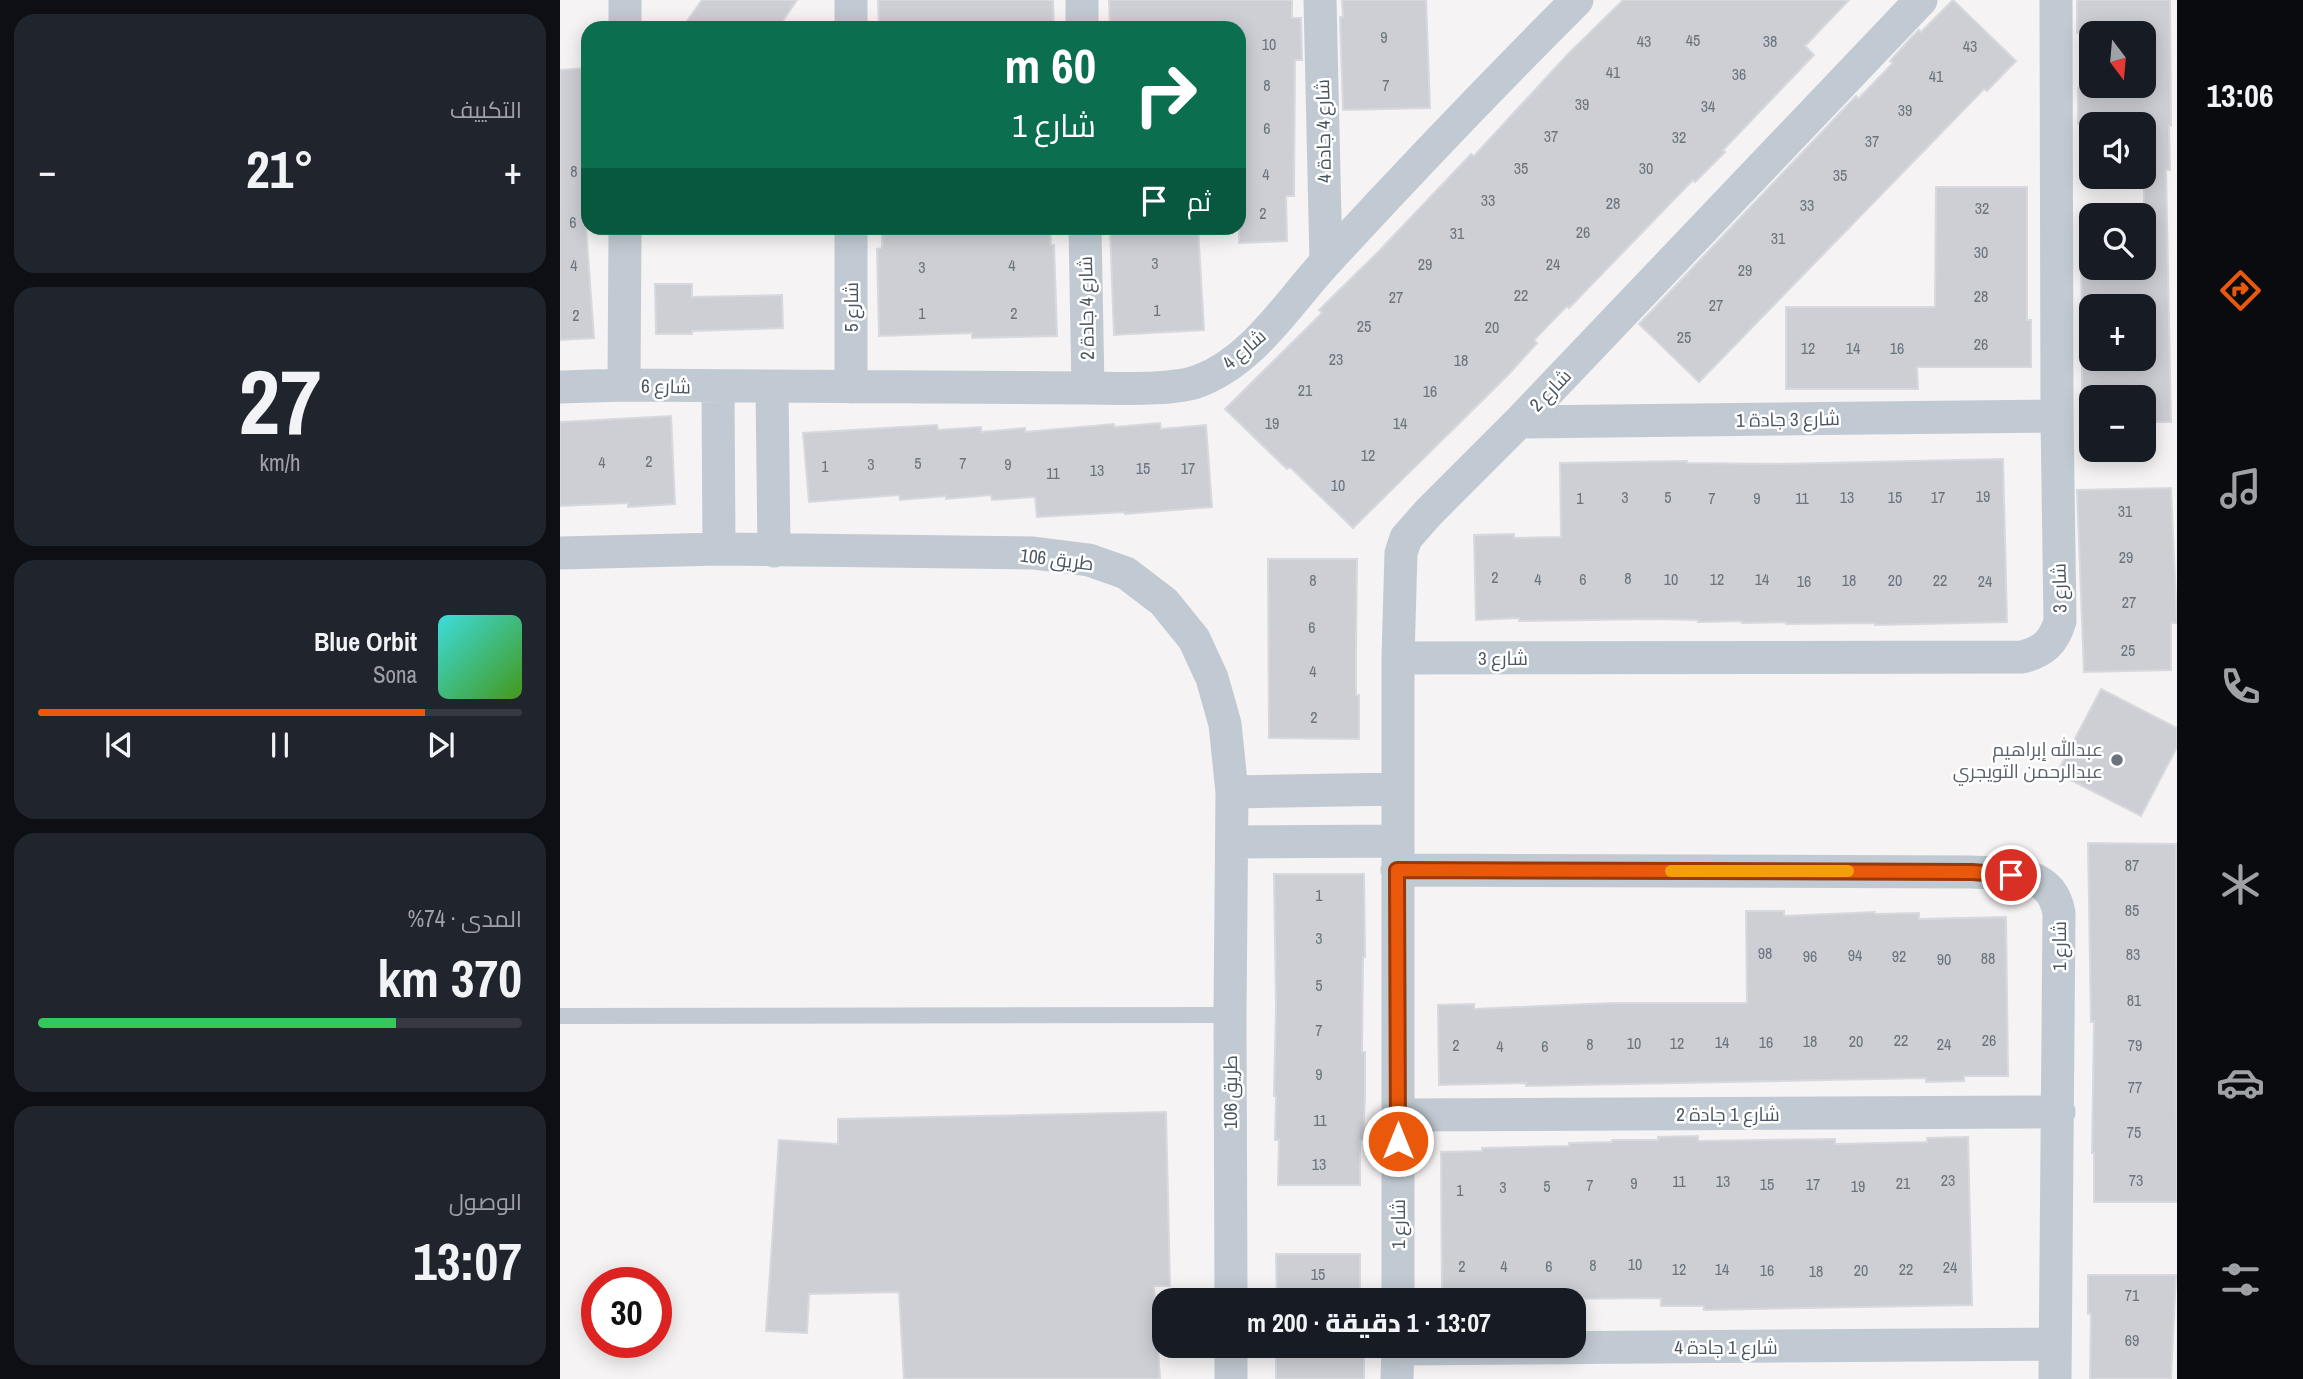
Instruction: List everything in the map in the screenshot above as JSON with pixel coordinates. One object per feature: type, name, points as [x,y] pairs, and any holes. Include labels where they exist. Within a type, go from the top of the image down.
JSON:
[{"type":"street","points":[[625,0],[625,21]]},
{"type":"street","points":[[851,0],[851,21]]},
{"type":"street","points":[[1082,0],[1082,21]]},
{"type":"street","name":"شارع 4 جادة 4","points":[[1320,0],[1326,262]]},
{"type":"street","name":"شارع 4","points":[[772,387],[1147,388],[1197,382],[1227,367],[1249,349],[1553,12],[1577,0]]},
{"type":"street","name":"شارع 2","points":[[1397,855],[1398,658],[1401,554],[1406,538],[1921,0]]},
{"type":"street","name":"شارع 3","points":[[1398,658],[2022,657],[2048,646],[2060,621],[2056,0]]},
{"type":"street","points":[[624,385],[625,235]]},
{"type":"street","name":"شارع 5","points":[[851,235],[851,387]]},
{"type":"street","name":"شارع 4 جادة 2","points":[[1085,235],[1088,388]]},
{"type":"street","points":[[718,386],[719,549]]},
{"type":"street","name":"شارع 6","points":[[560,387],[772,387]]},
{"type":"street","points":[[772,387],[774,551]]},
{"type":"street","name":"شارع 3 جادة 1","points":[[1519,422],[2057,416]]},
{"type":"street","name":"طريق 106","points":[[560,553],[719,549],[1033,553],[1089,560],[1126,573],[1164,602],[1194,639],[1212,678],[1225,724],[1232,792],[1231,1288]]},
{"type":"street","points":[[1232,792],[1398,789]]},
{"type":"street","points":[[1232,842],[1397,855]]},
{"type":"street","name":"شارع 1","points":[[1398,1288],[1397,855],[2031,876],[2051,891],[2059,913],[2055,1379]]},
{"type":"street","name":"شارع 1 جادة 2","points":[[1398,1115],[2059,1112]]},
{"type":"street","name":"شارع 1 جادة 4","points":[[1586,1354],[2055,1344]]},
{"type":"street","points":[[1231,1358],[1231,1379]]},
{"type":"lane","points":[[560,1016],[1230,1015]]},
{"type":"building","points":[[702,0],[797,0],[783,21],[687,21]]},
{"type":"building","points":[[878,0],[1053,0],[1054,21],[879,21]]},
{"type":"building","points":[[1109,0],[1292,0],[1292,18],[1301,18],[1302,60],[1295,60],[1294,196],[1286,196],[1287,241],[1239,243],[1239,235],[1246,235],[1246,21],[1110,21]]},
{"type":"building","points":[[1342,0],[1426,0],[1430,108],[1343,110],[1340,17],[1343,17]]},
{"type":"building","points":[[1623,0],[1849,0],[1805,46],[1814,55],[1723,150],[1725,152],[1695,182],[1693,180],[1569,308],[1567,306],[1534,340],[1537,343],[1508,375],[1353,528],[1225,409],[1322,313],[1319,310],[1471,154],[1474,156],[1567,55]]},
{"type":"building","points":[[1953,0],[2016,61],[1987,91],[1984,89],[1699,382],[1639,324],[1856,96],[1858,99],[1893,63],[1890,61],[1909,40],[1919,30],[1921,32]]},
{"type":"building","points":[[2077,0],[2170,0],[2170,170],[2166,170],[2171,422],[2156,422],[2156,385],[2082,385],[2082,371],[2156,371],[2156,294],[2082,294],[2081,280],[2156,280],[2156,203],[2144,203],[2144,189],[2156,189],[2156,112],[2079,112],[2078,124],[2078,88],[2079,98],[2156,98],[2156,21],[2079,21],[2077,33]]},
{"type":"building","points":[[581,68],[581,235],[587,235],[594,338],[560,340],[560,70]]},
{"type":"building","points":[[1936,187],[2027,187],[2027,320],[2031,320],[2031,367],[1917,367],[1918,389],[1786,389],[1786,307],[1935,307]]},
{"type":"building","points":[[882,235],[1050,235],[1051,245],[1054,245],[1057,336],[972,338],[972,333],[879,336],[877,249],[882,248]]},
{"type":"building","points":[[1110,235],[1198,235],[1204,330],[1114,335]]},
{"type":"building","points":[[655,284],[692,284],[692,297],[782,295],[783,328],[656,334]]},
{"type":"building","points":[[671,416],[675,504],[628,507],[628,503],[560,506],[560,422]]},
{"type":"building","points":[[1160,423],[1161,429],[1206,425],[1212,507],[1037,517],[1035,497],[992,500],[991,495],[946,499],[946,496],[900,500],[899,495],[809,502],[803,433],[937,425],[938,430],[981,427],[981,432],[1025,428],[1025,432]]},
{"type":"building","points":[[2003,459],[2007,622],[1875,625],[1653,619],[1476,620],[1474,535],[1561,537],[1560,463],[1687,461],[1778,464]]},
{"type":"building","points":[[2171,488],[2177,623],[2171,623],[2171,670],[2084,672],[2077,490]]},
{"type":"building","points":[[1268,559],[1357,559],[1356,695],[1359,695],[1359,739],[1269,738]]},
{"type":"building","name":"عبدالله إبراهيم عبدالرحمن التويجري","points":[[2101,689],[2177,728],[2177,747],[2141,816],[2057,773]]},
{"type":"building","points":[[2088,843],[2176,844],[2177,1202],[2094,1202],[2094,1022],[2091,1022]]},
{"type":"building","points":[[1274,874],[1364,874],[1362,1052],[1365,1052],[1365,1096],[1363,1140],[1360,1140],[1360,1185],[1278,1185],[1279,1140],[1275,1140],[1274,1096]]},
{"type":"building","points":[[1746,911],[1784,911],[1784,916],[1875,912],[1919,913],[1919,919],[2006,917],[2008,1076],[1964,1076],[1964,1081],[1926,1082],[1926,1078],[1526,1086],[1526,1083],[1439,1085],[1438,1005],[1474,1004],[1474,1009],[1613,1003],[1747,1003]]},
{"type":"building","points":[[1166,1112],[1170,1286],[1152,1288],[1152,1358],[1159,1358],[1160,1379],[904,1379],[899,1292],[809,1294],[807,1333],[766,1331],[779,1140],[838,1144],[838,1119]]},
{"type":"building","points":[[1698,1136],[1698,1141],[1835,1139],[1835,1144],[1927,1142],[1927,1138],[1968,1137],[1972,1305],[1704,1310],[1704,1306],[1661,1306],[1661,1298],[1586,1299],[1586,1288],[1442,1288],[1441,1152],[1569,1146],[1569,1143],[1612,1140],[1658,1140],[1658,1137]]},
{"type":"building","points":[[1276,1254],[1360,1254],[1360,1288],[1277,1288]]},
{"type":"building","points":[[2088,1275],[2176,1275],[2171,1379],[2090,1379],[2091,1314],[2088,1314]]},
{"type":"building","points":[[1276,1358],[1364,1358],[1364,1379],[1276,1379]]},
{"type":"slow traffic","points":[[1671,871],[1848,871]]},
{"type":"place","name":"عبدالله إبراهيم عبدالرحمن التويجري","points":[[2117,760]]},
{"type":"route","points":[[1398,1141],[1397,870],[1972,872],[2011,875]]}]
